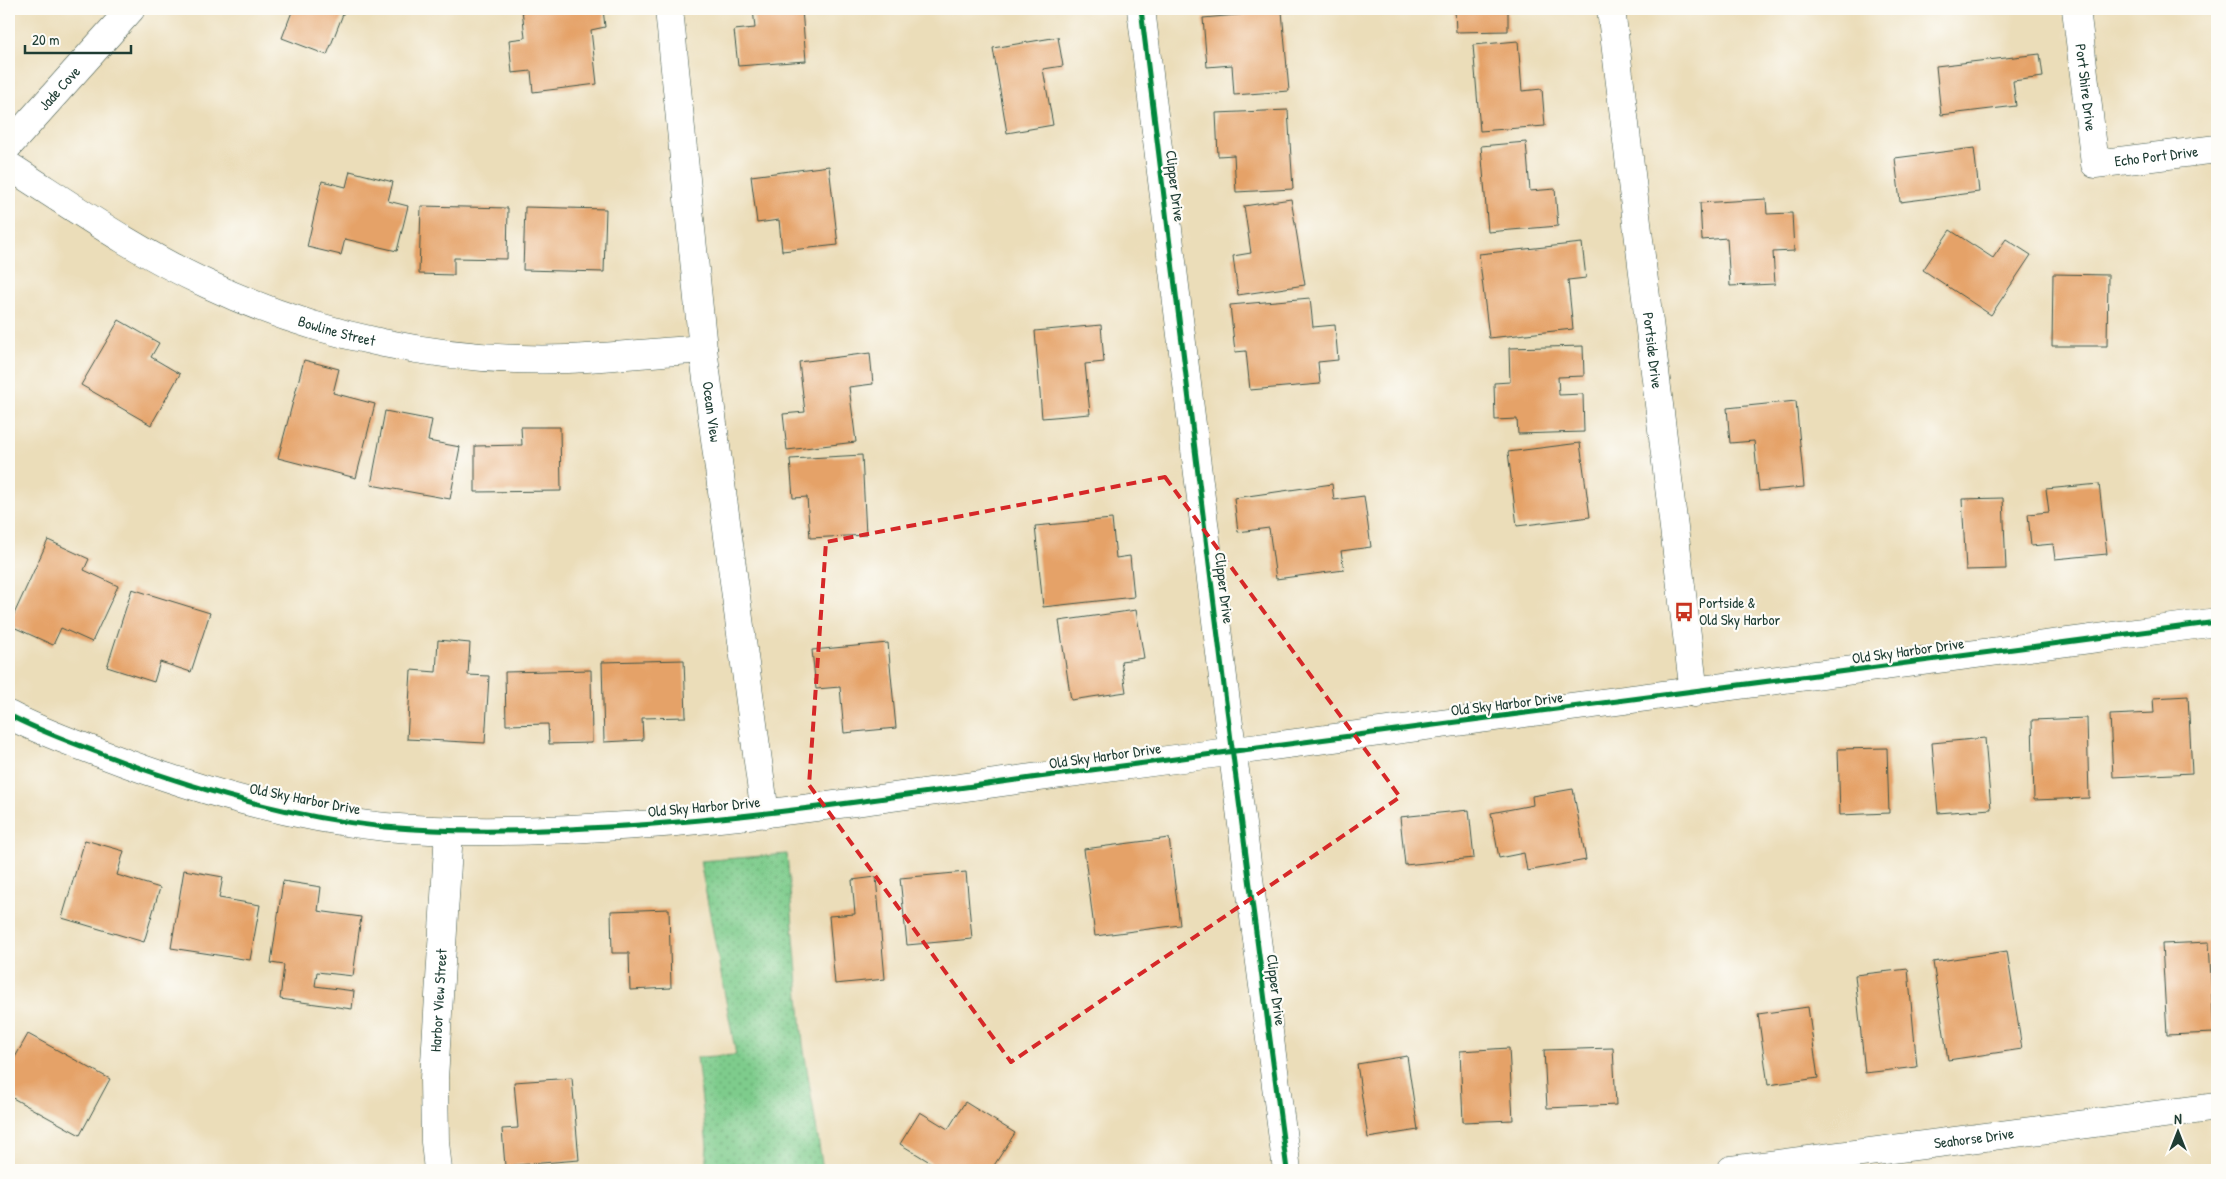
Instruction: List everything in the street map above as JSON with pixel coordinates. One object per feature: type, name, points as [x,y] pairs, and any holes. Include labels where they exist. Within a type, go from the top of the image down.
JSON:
[{"type":"street","name":"Jade Cove","points":[[9,145],[131,9]]},
{"type":"street","name":"Ocean View","points":[[669,9],[703,349],[765,814]]},
{"type":"street","name":"Clipper Drive","points":[[1141,9],[1232,751],[1287,1170]]},
{"type":"street","name":"Portside Drive","points":[[1610,9],[1694,693]]},
{"type":"street","name":"Port Shire Drive","points":[[2076,9],[2095,164]]},
{"type":"street","name":"Echo Port Drive","points":[[2095,164],[2217,149]]},
{"type":"street","name":"Bowline Street","points":[[9,166],[131,244],[207,285],[287,316],[370,340],[403,348],[481,356],[566,359],[703,349]]},
{"type":"street","name":"Old Sky Harbor Drive","points":[[9,716],[31,727],[156,774],[216,793],[295,812],[380,826],[449,831],[520,832],[651,825],[765,814],[1232,751],[1694,693],[2217,622]]},
{"type":"street","name":"Harbor View Street","points":[[438,1170],[435,1142],[434,1079],[449,831]]},
{"type":"street","name":"Seahorse Drive","points":[[1731,1170],[2217,1107]]},
{"type":"highlighted area","points":[[1165,477],[1400,797],[1011,1062],[809,785],[826,542]]},
{"type":"green space","points":[[787,854],[803,1044],[823,1170],[705,1170],[707,1146],[697,1057],[736,1055],[700,861]]},
{"type":"building","points":[[293,9],[345,9],[327,55],[282,38]]},
{"type":"building","points":[[522,9],[603,9],[605,27],[591,30],[597,84],[533,92],[531,71],[512,73],[509,40],[525,38]]},
{"type":"building","points":[[753,9],[802,9],[806,61],[738,66],[734,30],[755,28]]},
{"type":"building","points":[[1455,9],[1508,9],[1508,31],[1456,32]]},
{"type":"building","points":[[1282,11],[1289,91],[1234,95],[1232,65],[1207,67],[1203,18]]},
{"type":"building","points":[[1058,37],[1063,66],[1043,69],[1053,125],[1007,133],[993,48]]},
{"type":"building","points":[[1518,41],[1522,91],[1542,89],[1545,126],[1480,131],[1473,45]]},
{"type":"building","points":[[2040,54],[2043,77],[2013,81],[2016,106],[1941,115],[1936,66]]},
{"type":"building","points":[[1288,110],[1293,189],[1236,192],[1234,155],[1218,156],[1216,113]]},
{"type":"building","points":[[1526,142],[1530,191],[1555,189],[1558,226],[1488,232],[1481,146]]},
{"type":"building","points":[[1974,148],[1979,192],[1900,202],[1895,158]]},
{"type":"building","points":[[829,166],[838,245],[782,251],[779,220],[757,223],[751,176]]},
{"type":"building","points":[[350,171],[393,182],[388,201],[408,206],[397,251],[345,239],[341,255],[307,247],[322,181],[346,187]]},
{"type":"building","points":[[1291,199],[1305,285],[1238,295],[1233,256],[1251,253],[1244,206]]},
{"type":"building","points":[[1766,199],[1767,214],[1792,213],[1794,251],[1773,252],[1775,284],[1730,286],[1727,238],[1702,240],[1700,203]]},
{"type":"building","points":[[421,206],[508,208],[507,259],[454,258],[454,275],[419,274]]},
{"type":"building","points":[[525,207],[606,209],[604,272],[523,270]]},
{"type":"building","points":[[1950,230],[1993,258],[2006,239],[2031,255],[1991,315],[1923,270]]},
{"type":"building","points":[[1582,243],[1586,278],[1568,280],[1573,329],[1489,338],[1479,254]]},
{"type":"building","points":[[2053,274],[2108,275],[2107,346],[2052,346]]},
{"type":"building","points":[[1310,298],[1313,327],[1335,325],[1338,360],[1318,362],[1320,384],[1250,390],[1246,351],[1235,352],[1230,305]]},
{"type":"building","points":[[119,320],[159,343],[151,357],[180,374],[151,425],[81,385]]},
{"type":"building","points":[[1101,325],[1104,362],[1085,364],[1090,414],[1042,418],[1035,331]]},
{"type":"building","points":[[1583,346],[1584,376],[1558,377],[1559,395],[1583,394],[1584,432],[1518,434],[1517,419],[1495,420],[1494,383],[1510,382],[1509,348]]},
{"type":"building","points":[[870,353],[873,384],[849,387],[856,442],[787,450],[783,414],[805,412],[799,362]]},
{"type":"building","points":[[304,360],[339,369],[333,393],[375,404],[356,478],[278,458]]},
{"type":"building","points":[[1796,401],[1804,487],[1759,491],[1754,441],[1730,443],[1727,408]]},
{"type":"building","points":[[385,411],[432,420],[428,441],[460,447],[450,499],[371,485]]},
{"type":"building","points":[[521,427],[560,427],[561,491],[475,492],[475,446],[522,445]]},
{"type":"building","points":[[1580,443],[1590,517],[1517,526],[1508,452]]},
{"type":"building","points":[[862,455],[866,535],[810,538],[807,497],[793,498],[790,459]]},
{"type":"building","points":[[1332,484],[1334,500],[1364,496],[1371,547],[1341,551],[1344,570],[1276,579],[1269,528],[1238,532],[1234,498]]},
{"type":"building","points":[[2099,484],[2107,554],[2055,559],[2053,544],[2031,546],[2028,514],[2049,512],[2046,489]]},
{"type":"building","points":[[2003,498],[2006,569],[1966,570],[1962,499]]},
{"type":"building","points":[[1112,519],[1116,558],[1130,556],[1134,597],[1043,607],[1035,526]]},
{"type":"building","points":[[48,540],[89,559],[84,570],[118,586],[92,642],[61,628],[53,645],[9,625]]},
{"type":"building","points":[[132,589],[210,613],[191,672],[160,662],[154,682],[107,667]]},
{"type":"building","points":[[1136,610],[1144,658],[1121,661],[1126,692],[1071,700],[1059,621]]},
{"type":"building","points":[[438,640],[470,643],[468,675],[489,676],[485,743],[407,739],[411,670],[436,672]]},
{"type":"building","points":[[888,643],[896,728],[844,733],[840,687],[816,689],[812,650]]},
{"type":"building","points":[[684,660],[686,717],[642,718],[643,740],[604,742],[602,662]]},
{"type":"building","points":[[591,670],[592,743],[549,744],[548,724],[506,725],[505,672]]},
{"type":"building","points":[[2188,696],[2192,773],[2113,777],[2110,715],[2154,713],[2153,698]]},
{"type":"building","points":[[2087,718],[2089,798],[2034,800],[2032,720]]},
{"type":"building","points":[[1985,738],[1991,809],[1938,813],[1932,743]]},
{"type":"building","points":[[1887,748],[1889,813],[1840,815],[1838,749]]},
{"type":"building","points":[[1573,789],[1586,860],[1527,871],[1524,853],[1499,858],[1491,813],[1533,805],[1532,796]]},
{"type":"building","points":[[1469,810],[1474,858],[1405,865],[1400,817]]},
{"type":"building","points":[[1169,838],[1180,925],[1095,936],[1084,849]]},
{"type":"building","points":[[85,840],[124,851],[117,875],[160,888],[144,942],[62,918]]},
{"type":"building","points":[[184,870],[223,877],[219,898],[260,905],[250,960],[171,948]]},
{"type":"building","points":[[966,872],[972,939],[907,945],[900,878]]},
{"type":"building","points":[[876,877],[885,979],[835,984],[829,916],[855,914],[852,880]]},
{"type":"building","points":[[283,881],[321,887],[318,911],[361,917],[353,976],[317,972],[315,986],[354,991],[352,1009],[280,999],[284,965],[271,963]]},
{"type":"building","points":[[669,909],[671,988],[630,990],[629,953],[612,953],[611,911]]},
{"type":"building","points":[[2209,942],[2214,1033],[2167,1035],[2162,944]]},
{"type":"building","points":[[2007,951],[2022,1049],[1948,1060],[1933,962]]},
{"type":"building","points":[[1908,969],[1917,1067],[1865,1073],[1855,975]]},
{"type":"building","points":[[1808,1007],[1818,1078],[1768,1085],[1758,1014]]},
{"type":"building","points":[[28,1034],[110,1079],[80,1135],[9,1096],[9,1068]]},
{"type":"building","points":[[1509,1048],[1513,1120],[1463,1122],[1460,1051]]},
{"type":"building","points":[[1613,1048],[1616,1105],[1547,1108],[1544,1050]]},
{"type":"building","points":[[1407,1056],[1418,1130],[1368,1138],[1357,1064]]},
{"type":"building","points":[[572,1078],[579,1160],[505,1166],[502,1129],[518,1128],[514,1082]]},
{"type":"building","points":[[965,1102],[1015,1133],[991,1170],[943,1170],[900,1144],[920,1112],[948,1129]]},
{"type":"cycle path","points":[[1141,9],[1225,694],[1287,1170]]},
{"type":"cycle path","points":[[9,715],[55,736],[136,767],[206,790],[277,809],[349,822],[410,829],[486,831],[562,829],[688,821],[823,806],[2217,622]]},
{"type":"place","name":"Portside & Old Sky Harbor","points":[[1684,612]]}]
